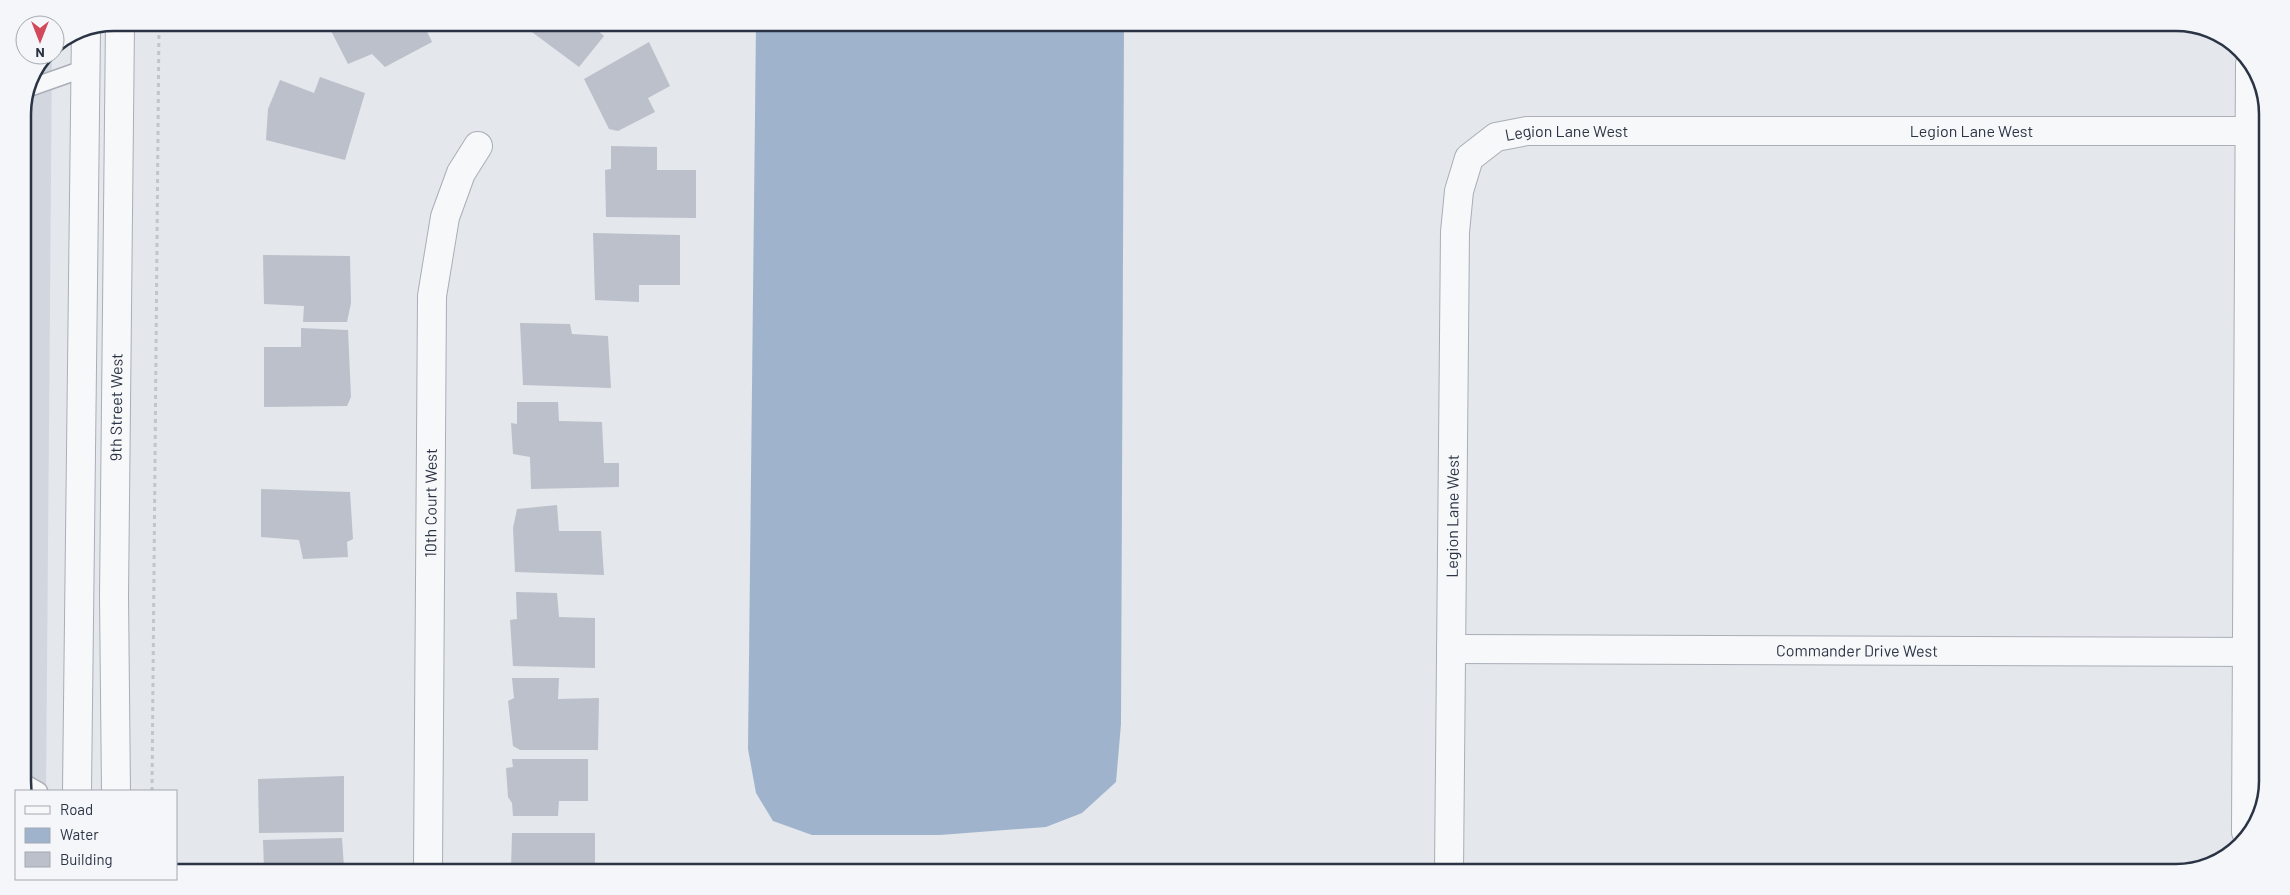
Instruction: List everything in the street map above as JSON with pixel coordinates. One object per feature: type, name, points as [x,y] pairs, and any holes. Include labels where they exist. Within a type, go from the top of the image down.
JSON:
[{"type":"street","name":"9th Street West","points":[[116,790],[114,596],[120,31]]},
{"type":"street","points":[[77,790],[86,37]]},
{"type":"street","points":[[2246,823],[2255,652],[2259,131],[2253,85]]},
{"type":"street","name":"Legion Lane West","points":[[1449,864],[1455,232],[1459,191],[1469,158],[1496,137],[1526,131],[2259,131]]},
{"type":"street","name":"10th Court West","points":[[428,864],[432,296],[444,217],[461,173],[478,146]]},
{"type":"street","name":"Commander Drive West","points":[[1451,649],[2255,652]]},
{"type":"lane","points":[[37,85],[86,68]]},
{"type":"path","points":[[152,790],[159,31]]},
{"type":"shaded area","points":[[48,65],[52,65],[46,790],[31,788],[31,786],[31,115],[33,98],[38,83],[45,68]]},
{"type":"water","points":[[756,31],[1124,31],[1121,724],[1116,782],[1082,813],[1046,827],[940,835],[812,835],[773,821],[756,793],[748,749]]},
{"type":"building","points":[[331,31],[427,31],[432,42],[385,67],[372,54],[348,64]]},
{"type":"building","points":[[598,31],[604,36],[579,67],[532,32]]},
{"type":"building","points":[[649,42],[670,86],[648,98],[655,112],[618,131],[609,129],[584,79]]},
{"type":"building","points":[[320,77],[365,93],[345,160],[266,140],[268,109],[280,80],[314,93]]},
{"type":"building","points":[[611,146],[657,147],[657,170],[696,170],[696,218],[606,217],[605,170],[611,169]]},
{"type":"building","points":[[593,233],[680,235],[680,285],[639,285],[639,302],[595,300]]},
{"type":"building","points":[[263,255],[350,256],[351,303],[347,322],[303,322],[304,306],[264,304]]},
{"type":"building","points":[[520,323],[570,324],[572,334],[608,336],[611,388],[523,385]]},
{"type":"building","points":[[301,328],[348,330],[351,397],[347,406],[264,407],[264,347],[301,347]]},
{"type":"building","points":[[517,402],[558,402],[559,421],[602,422],[604,463],[619,463],[619,487],[531,489],[530,457],[513,454],[511,423],[517,424]]},
{"type":"building","points":[[261,489],[350,492],[353,539],[347,542],[348,557],[303,559],[299,540],[261,537]]},
{"type":"building","points":[[557,505],[559,531],[601,531],[604,575],[515,572],[513,528],[517,509]]},
{"type":"building","points":[[516,592],[557,593],[559,617],[595,618],[595,668],[513,666],[510,620],[517,619]]},
{"type":"building","points":[[512,678],[559,678],[558,699],[599,698],[598,750],[520,750],[513,746],[508,701],[514,698]]},
{"type":"building","points":[[512,759],[588,759],[588,801],[559,801],[558,816],[513,816],[512,803],[508,797],[506,768],[513,767]]},
{"type":"building","points":[[344,776],[344,832],[259,833],[258,779]]},
{"type":"building","points":[[512,833],[595,833],[595,864],[511,864]]},
{"type":"building","points":[[342,838],[344,864],[264,864],[263,840]]}]
